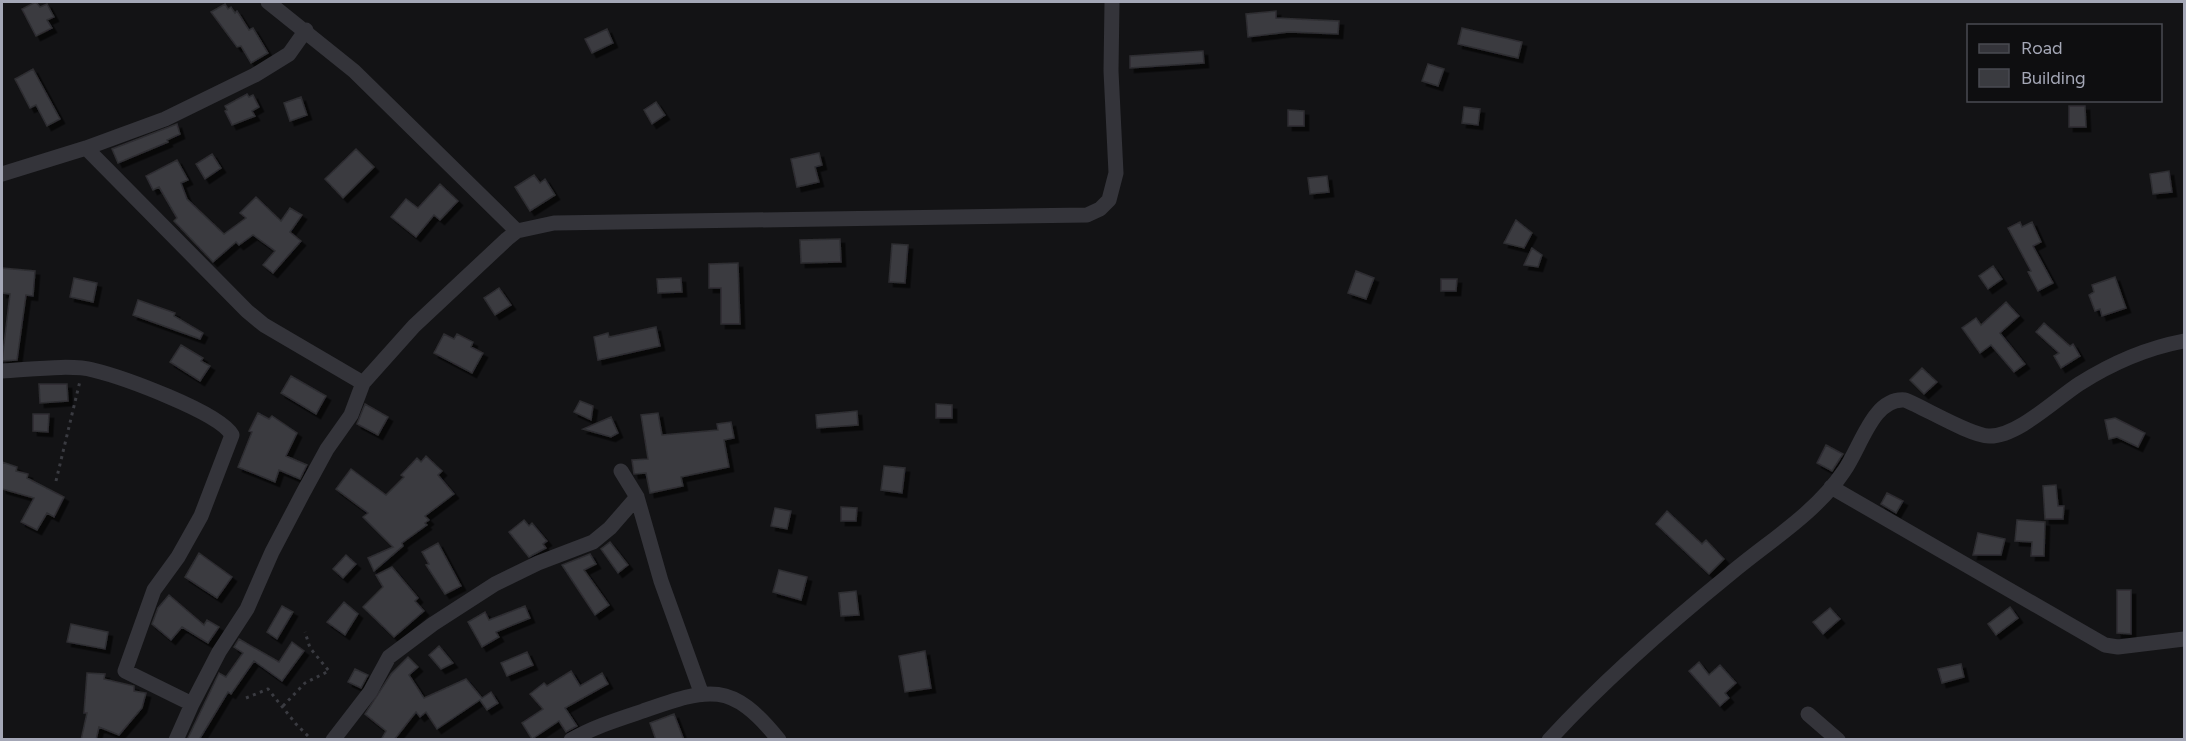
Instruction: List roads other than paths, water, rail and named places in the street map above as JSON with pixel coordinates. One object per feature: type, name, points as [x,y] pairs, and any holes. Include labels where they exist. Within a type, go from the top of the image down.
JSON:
[{"type":"street","points":[[268,2],[306,30],[354,71],[517,231]]},
{"type":"street","points":[[176,740],[192,704],[247,609],[272,552],[327,449],[351,415],[363,383],[428,313],[517,231],[554,224],[1088,215],[1100,210],[1109,201],[1116,173],[1111,71],[1112,2]]},
{"type":"street","points":[[2,174],[86,148],[165,119],[255,75],[289,54],[306,30]]},
{"type":"street","points":[[86,148],[247,311],[264,325],[363,383]]},
{"type":"street","points":[[1549,740],[1618,668],[1762,546],[1803,517],[1831,487],[1857,452],[1872,421],[1886,403],[1895,399],[1905,400],[1973,432],[1990,436],[2027,423],[2072,388],[2116,363],[2144,350],[2184,341]]},
{"type":"street","points":[[2,371],[91,369],[198,408],[227,426],[232,435],[201,516],[178,557],[154,590],[136,647],[125,671],[192,704]]},
{"type":"street","points":[[621,471],[637,497],[674,622],[701,692]]},
{"type":"street","points":[[1831,487],[2105,645],[2118,647],[2184,639]]},
{"type":"street","points":[[333,740],[370,692],[389,657],[404,645],[495,584],[538,563],[593,542],[610,528],[637,497]]},
{"type":"street","points":[[571,740],[612,722],[701,692],[732,699],[749,706],[779,740]]},
{"type":"street","points":[[1808,714],[1838,740]]},
{"type":"street","points":[[1563,724],[1568,740]]}]
